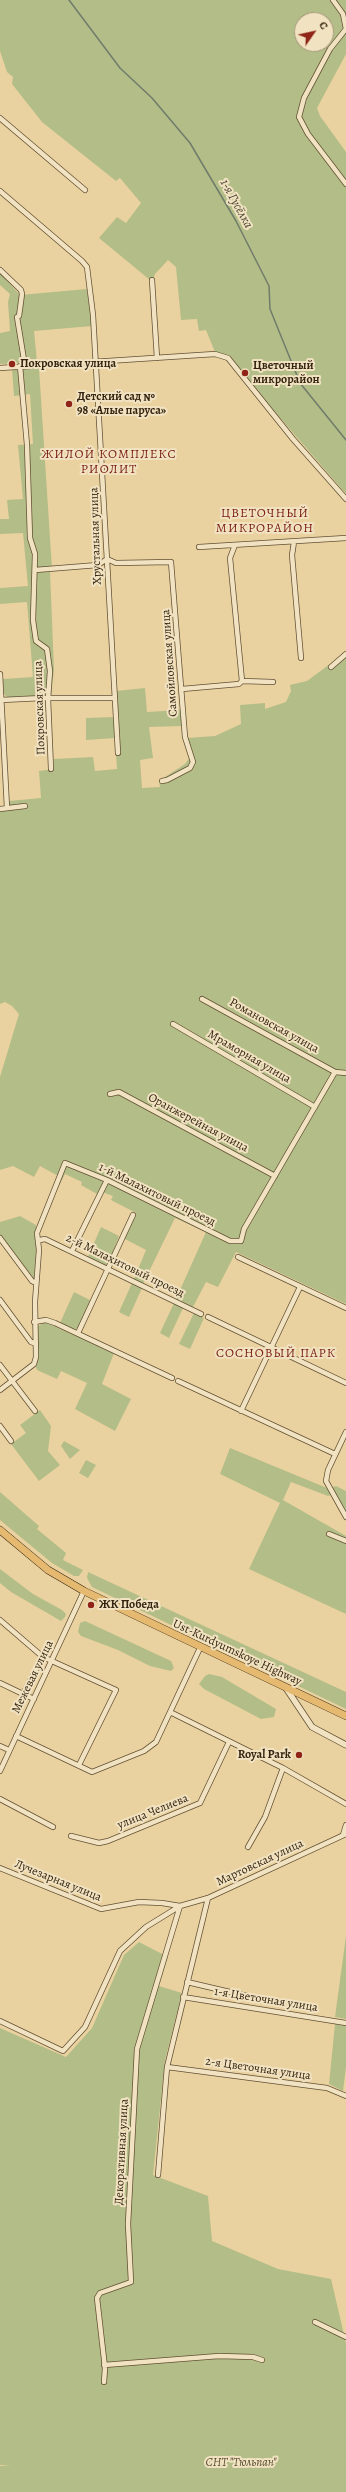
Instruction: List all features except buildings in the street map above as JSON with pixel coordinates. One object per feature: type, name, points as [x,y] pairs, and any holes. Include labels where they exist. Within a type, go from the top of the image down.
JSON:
[{"type":"main road","name":"Ust-Kurdyumskoye Highway","points":[[0,1530],[48,1570],[84,1592],[346,1716]]},
{"type":"street","points":[[333,0],[343,14],[346,29],[330,49],[304,98],[299,117],[308,134],[346,184]]},
{"type":"street","points":[[0,118],[85,190]]},
{"type":"street","name":"Хрустальная улица","points":[[0,191],[84,262],[89,277],[93,315],[118,753]]},
{"type":"street","name":"Покровская улица","points":[[0,270],[21,290],[22,294],[17,317],[27,445],[30,538],[35,554],[32,598],[33,620],[36,641],[48,649],[50,671],[48,699],[52,769]]},
{"type":"street","points":[[152,280],[157,358]]},
{"type":"street","points":[[0,368],[215,354],[228,358],[293,439],[346,499]]},
{"type":"street","points":[[199,547],[346,538]]},
{"type":"street","points":[[294,542],[292,555],[301,658]]},
{"type":"street","points":[[235,545],[230,558],[242,681]]},
{"type":"street","points":[[35,570],[98,565],[107,559]]},
{"type":"street","name":"Самойловская улица","points":[[107,559],[116,563],[172,562],[185,737],[193,762],[190,768],[168,780],[162,781]]},
{"type":"street","points":[[331,667],[346,654]]},
{"type":"street","points":[[0,674],[7,808]]},
{"type":"street","points":[[182,689],[239,684],[242,681],[273,682]]},
{"type":"street","points":[[1,700],[115,698]]},
{"type":"street","points":[[0,809],[25,806]]},
{"type":"street","name":"Романовская улица","points":[[202,999],[335,1072]]},
{"type":"street","name":"Мраморная улица","points":[[173,1024],[315,1107]]},
{"type":"street","points":[[275,1176],[335,1072],[346,1073]]},
{"type":"street","name":"Оранжерейная улица","points":[[110,1094],[118,1092],[275,1176]]},
{"type":"street","name":"1-й Малахитовый проезд","points":[[40,1240],[37,1233],[38,1227],[57,1187],[65,1163],[107,1180],[192,1224],[230,1241],[241,1241],[244,1229],[275,1176]]},
{"type":"street","points":[[72,1251],[107,1180]]},
{"type":"street","points":[[78,1333],[133,1215]]},
{"type":"street","points":[[0,1238],[32,1281],[36,1283]]},
{"type":"street","name":"2-й Малахитовый проезд","points":[[40,1240],[45,1239],[72,1251],[201,1314]]},
{"type":"street","points":[[0,1390],[34,1364],[34,1322],[40,1240]]},
{"type":"street","points":[[238,1257],[346,1308]]},
{"type":"street","points":[[242,1411],[300,1287]]},
{"type":"street","points":[[0,1300],[31,1342],[34,1343]]},
{"type":"street","points":[[208,1317],[346,1383]]},
{"type":"street","points":[[34,1322],[46,1320],[78,1333],[172,1378]]},
{"type":"street","points":[[0,1365],[35,1411]]},
{"type":"street","points":[[178,1381],[335,1454]]},
{"type":"street","points":[[0,1426],[11,1442]]},
{"type":"street","points":[[346,1432],[328,1470],[326,1481],[346,1517]]},
{"type":"street","points":[[329,1534],[346,1541]]},
{"type":"street","name":"Межевая улица","points":[[0,1771],[84,1592]]},
{"type":"street","points":[[0,1620],[43,1656],[116,1690],[79,1765]]},
{"type":"street","points":[[16,1736],[92,1772],[144,1751],[156,1742],[200,1648]]},
{"type":"street","points":[[23,1694],[43,1656]]},
{"type":"street","points":[[0,1683],[34,1699]]},
{"type":"street","points":[[286,1688],[312,1727],[346,1745]]},
{"type":"street","points":[[170,1712],[283,1768],[346,1804]]},
{"type":"street","name":"улица Челиева","points":[[71,1836],[99,1843],[108,1841],[200,1803],[229,1742]]},
{"type":"street","points":[[0,1746],[9,1750]]},
{"type":"street","points":[[248,1847],[265,1817],[283,1768]]},
{"type":"street","points":[[0,1800],[53,1827]]},
{"type":"street","points":[[345,1835],[346,1825]]},
{"type":"street","name":"Мартовская улица","points":[[180,1906],[208,1898],[345,1835]]},
{"type":"street","name":"Лучезарная улица","points":[[0,1868],[101,1909],[139,1902],[162,1902],[180,1906]]},
{"type":"street","points":[[158,2175],[167,2067],[208,1898]]},
{"type":"street","points":[[0,2021],[63,2051],[85,2027],[120,1951],[146,1927],[180,1906]]},
{"type":"street","name":"Декоративная улица","points":[[104,2382],[104,2365],[97,2298],[100,2293],[131,2282],[128,2224],[137,2049],[180,1906]]},
{"type":"street","points":[[187,1982],[247,1996]]},
{"type":"street","name":"1-я Цветочная улица","points":[[184,1997],[346,2023]]},
{"type":"street","name":"2-я Цветочная улица","points":[[167,2067],[327,2088],[346,2096]]},
{"type":"street","points":[[315,2322],[346,2337]]},
{"type":"street","points":[[104,2365],[219,2356],[253,2357],[262,2360]]},
{"type":"green space","points":[[0,0],[346,0],[346,54],[317,108],[320,116],[346,152],[346,494],[269,405],[229,355],[215,352],[206,330],[199,331],[197,319],[181,320],[176,267],[168,260],[155,274],[153,280],[150,280],[99,238],[117,217],[126,223],[141,203],[120,178],[116,181],[42,122],[12,84],[13,77],[7,72],[0,51]]},
{"type":"green space","points":[[0,273],[20,295],[87,289],[92,326],[34,331],[37,362],[0,364],[0,333],[10,331],[8,302],[10,294],[0,285]]},
{"type":"green space","points":[[39,368],[52,569],[50,571],[54,670],[51,697],[8,698],[4,694],[3,679],[33,677],[27,602],[0,604],[0,588],[28,586],[23,533],[0,534],[0,519],[9,519],[7,500],[23,499],[18,445],[33,444],[30,394],[14,396],[12,369]]},
{"type":"green space","points":[[346,652],[346,1304],[236,1252],[218,1287],[206,1282],[193,1307],[176,1299],[206,1232],[175,1218],[143,1284],[134,1279],[146,1250],[123,1238],[136,1213],[111,1200],[113,1196],[102,1192],[97,1194],[81,1185],[82,1182],[65,1174],[58,1188],[54,1187],[58,1176],[40,1166],[34,1177],[13,1166],[0,1170],[0,1077],[19,1014],[12,1006],[5,1002],[0,1004],[0,810],[8,810],[9,801],[41,798],[39,771],[54,769],[54,759],[93,757],[95,771],[117,769],[115,738],[86,740],[86,718],[114,717],[116,691],[145,688],[147,712],[181,710],[182,726],[149,727],[153,758],[140,760],[142,788],[160,787],[159,781],[185,764],[193,753],[187,738],[215,736],[241,724],[240,705],[265,703],[265,709],[286,702],[291,691],[290,685],[307,681]]},
{"type":"green space","points":[[20,1216],[36,1225],[37,1240],[34,1279],[0,1235],[0,1222]]},
{"type":"green space","points":[[101,1227],[119,1236],[108,1264],[104,1266],[88,1257]]},
{"type":"green space","points":[[132,1283],[142,1288],[129,1317],[119,1312]]},
{"type":"green space","points":[[74,1292],[92,1301],[79,1328],[74,1329],[60,1323]]},
{"type":"green space","points":[[174,1303],[183,1308],[169,1338],[160,1333]]},
{"type":"green space","points":[[194,1313],[204,1318],[190,1349],[179,1344]]},
{"type":"green space","points":[[45,1322],[114,1353],[102,1384],[131,1399],[115,1431],[75,1409],[87,1383],[61,1371],[57,1379],[37,1370],[35,1365],[37,1331],[38,1326]]},
{"type":"green space","points":[[40,1410],[51,1426],[48,1451],[60,1465],[39,1481],[11,1444],[26,1433],[20,1425]]},
{"type":"green space","points":[[64,1441],[80,1450],[70,1459],[61,1446]]},
{"type":"green space","points":[[230,1448],[327,1488],[331,1495],[328,1496],[291,1482],[283,1500],[346,1536],[346,1614],[249,1569],[280,1503],[220,1474]]},
{"type":"green space","points":[[86,1460],[96,1465],[88,1478],[79,1473]]},
{"type":"green space","points":[[336,1486],[346,1491],[346,1513],[331,1488]]},
{"type":"green space","points":[[0,1492],[39,1526],[37,1529],[66,1553],[63,1560],[83,1570],[79,1576],[74,1576],[52,1563],[0,1520]]},
{"type":"green space","points":[[0,1569],[33,1594],[62,1610],[66,1614],[65,1617],[61,1621],[11,1592],[0,1583]]},
{"type":"green space","points":[[88,1572],[346,1692],[346,1709],[92,1587],[87,1578]]},
{"type":"green space","points":[[85,1621],[171,1661],[174,1668],[171,1671],[150,1666],[118,1650],[81,1636],[78,1632],[80,1623]]},
{"type":"green space","points":[[209,1674],[222,1677],[276,1709],[274,1717],[261,1719],[204,1689],[199,1684],[205,1676]]},
{"type":"green space","points":[[346,1936],[346,2019],[335,2017]]},
{"type":"green space","name":"СНТ \"Тюльпан\"","points":[[139,1942],[168,1957],[159,1986],[182,1993],[165,2060],[153,2175],[208,2196],[212,2241],[278,2269],[331,2279],[346,2343],[346,2492],[0,2492],[0,2466],[11,2466],[0,2465],[0,2028],[66,2057],[92,2028],[124,1955]]},
{"type":"green space","points":[[335,2024],[346,2026],[346,2067],[343,2091],[329,2084]]},
{"type":"waterway","name":"1-я Гусёлка","points":[[69,0],[120,68],[152,98],[190,143],[236,221],[269,286],[270,309],[300,383],[346,440]]},
{"type":"place","name":"Покровская улица","points":[[12,364]]},
{"type":"place","name":"Цветочный микрорайон","points":[[245,373]]},
{"type":"place","name":"Детский сад № 98 «Алые паруса»","points":[[69,404]]},
{"type":"place","name":"ЖК Победа","points":[[91,1605]]},
{"type":"place","name":"Royal Park","points":[[299,1755]]},
{"type":"district","name":"ЖИЛОЙ КОМПЛЕКС РИОЛИТ","points":[[109,462]]},
{"type":"district","name":"ЦВЕТОЧНЫЙ МИКРОРАЙОН","points":[[265,522]]},
{"type":"district","name":"СОСНОВЫЙ ПАРК","points":[[276,1354]]}]
